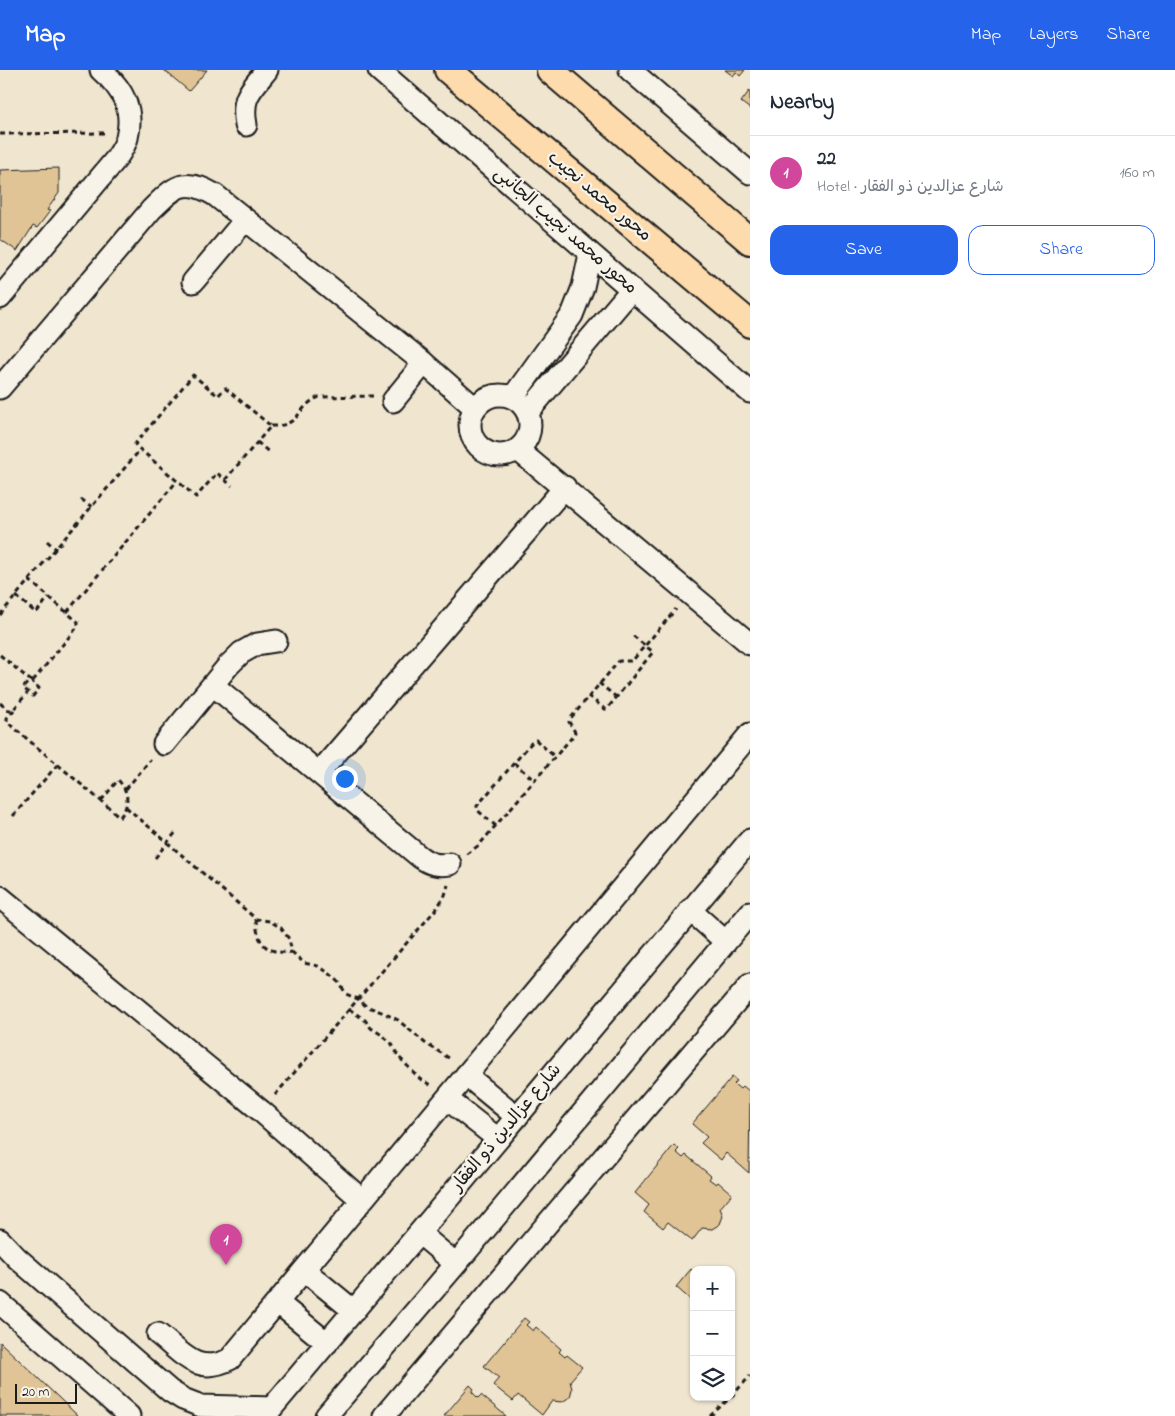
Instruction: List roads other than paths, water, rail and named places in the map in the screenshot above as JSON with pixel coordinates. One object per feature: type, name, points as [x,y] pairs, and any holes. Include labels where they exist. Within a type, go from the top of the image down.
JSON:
[{"type":"main road","name":"محور محمد نجيب","points":[[448,70],[750,324]]},
{"type":"main road","points":[[550,70],[750,241]]},
{"type":"street","points":[[0,298],[116,159],[127,140],[129,118],[125,97],[102,70]]},
{"type":"street","points":[[246,126],[243,110],[247,95],[267,70]]},
{"type":"street","name":"محور محمد نجيب الجانبى","points":[[379,70],[750,392]]},
{"type":"street","points":[[630,70],[750,173]]},
{"type":"street","points":[[0,388],[151,210],[169,192],[189,185],[201,187],[215,195],[424,363],[475,408]]},
{"type":"street","points":[[193,282],[245,220]]},
{"type":"street","points":[[520,404],[572,315],[583,287],[590,254]]},
{"type":"street","points":[[520,404],[632,289]]},
{"type":"street","points":[[392,401],[424,363]]},
{"type":"street","points":[[503,395],[520,404],[531,422],[526,442],[509,455],[498,456],[488,453],[479,447],[472,438],[470,428],[471,417],[475,408],[483,400],[492,396],[503,395]]},
{"type":"street","points":[[518,450],[750,644]]},
{"type":"street","points":[[319,773],[564,487]]},
{"type":"street","points":[[164,744],[228,666],[241,653],[257,644],[276,641]]},
{"type":"street","points":[[213,685],[424,860],[439,865],[450,864]]},
{"type":"street","points":[[158,1334],[192,1362],[205,1366],[218,1365],[230,1359],[362,1200],[461,1069],[750,734]]},
{"type":"street","name":"شارع عزالدين ذو الفقار","points":[[268,1412],[690,910],[750,842]]},
{"type":"street","points":[[0,897],[261,1111],[362,1200]]},
{"type":"street","points":[[690,910],[726,942]]},
{"type":"street","points":[[326,1416],[750,913]]},
{"type":"street","points":[[384,1416],[750,984]]},
{"type":"street","points":[[461,1069],[517,1117]]},
{"type":"street","points":[[442,1094],[498,1139]]},
{"type":"street","points":[[419,1233],[456,1264]]},
{"type":"street","points":[[0,1240],[18,1258],[170,1391],[183,1399],[201,1406],[268,1412]]},
{"type":"street","points":[[304,1270],[354,1310]]},
{"type":"street","points":[[277,1302],[327,1343]]},
{"type":"street","points":[[0,1303],[129,1416]]},
{"type":"place","name":"22","points":[[226,1265]]}]
